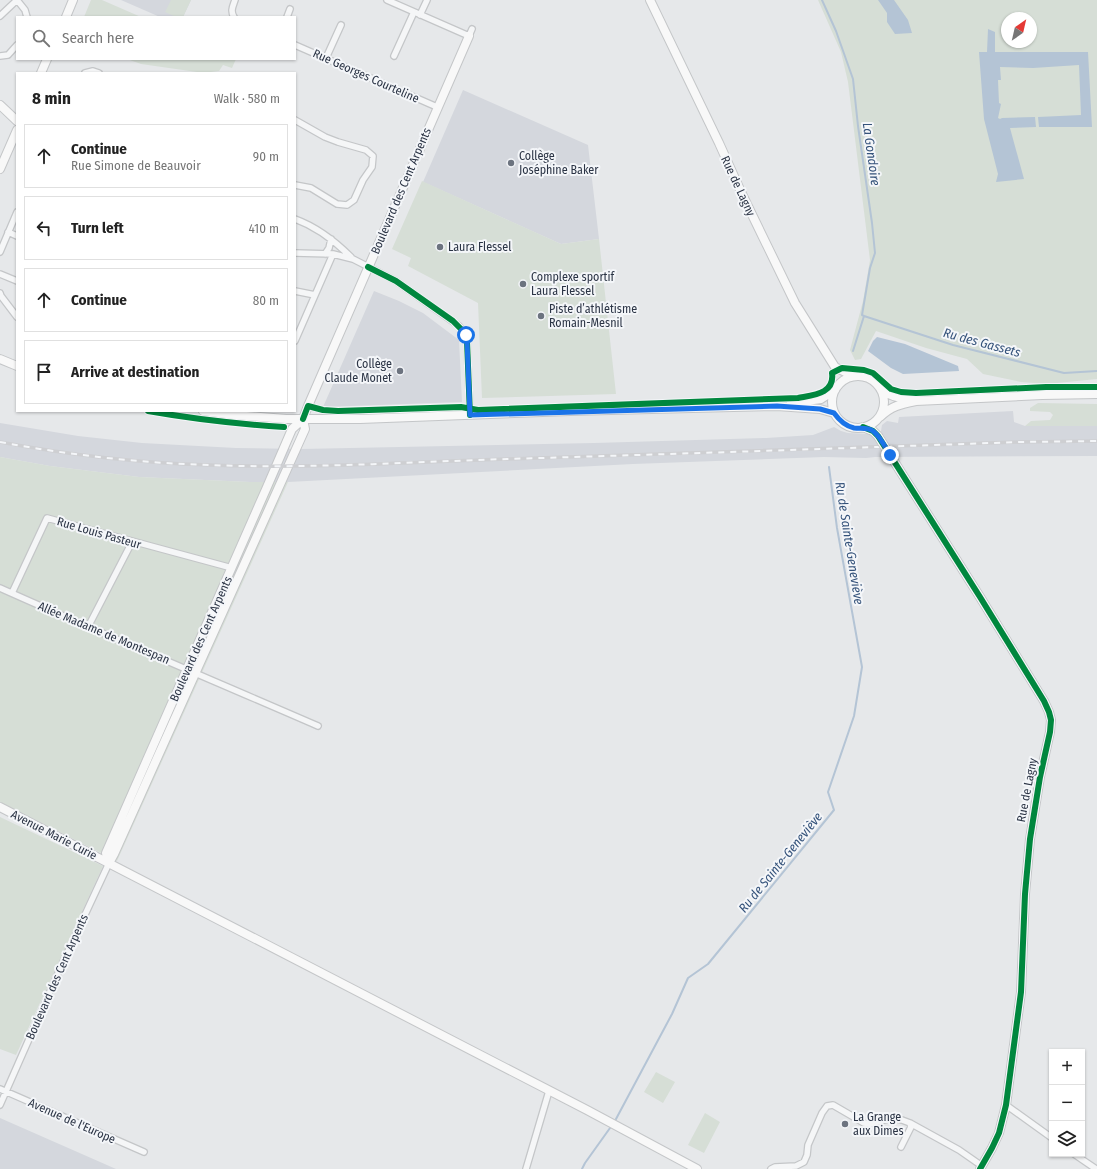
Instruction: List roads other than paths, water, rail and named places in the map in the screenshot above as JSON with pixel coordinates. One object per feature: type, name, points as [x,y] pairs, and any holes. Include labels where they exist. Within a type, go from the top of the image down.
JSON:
[{"type":"main road","points":[[66,16],[73,0]]},
{"type":"main road","name":"Rue de Lagny","points":[[650,0],[795,303],[835,367],[836,388]]},
{"type":"main road","name":"Boulevard des Cent Arpents","points":[[109,863],[305,429],[304,419],[308,406],[437,107],[471,32]]},
{"type":"main road","points":[[41,72],[47,60]]},
{"type":"main road","points":[[0,105],[16,120]]},
{"type":"main road","points":[[0,169],[16,132]]},
{"type":"main road","points":[[0,359],[16,366]]},
{"type":"main road","points":[[835,367],[853,376],[868,378],[875,382],[885,393],[916,401]]},
{"type":"main road","points":[[777,406],[821,399],[836,388],[841,382],[853,376]]},
{"type":"main road","points":[[836,388],[832,401],[834,413],[839,420],[854,428],[863,428],[873,431],[878,436]]},
{"type":"main road","points":[[878,436],[877,428],[884,402],[880,388]]},
{"type":"main road","points":[[863,428],[871,424],[888,410],[899,405],[916,401],[1097,394]]},
{"type":"main road","points":[[211,412],[234,415],[304,419],[360,420],[470,415],[777,406],[820,409],[834,413]]},
{"type":"main road","name":"Boulevard des Cent Arpents","points":[[109,863],[106,853],[292,429],[304,419]]},
{"type":"main road","name":"Rue de Lagny","points":[[878,436],[1044,701],[1051,720],[1030,839],[1025,894],[1021,992],[1006,1105],[998,1133],[981,1168]]},
{"type":"main road","name":"Avenue Marie Curie","points":[[0,807],[587,1110],[697,1169]]},
{"type":"street","points":[[0,16],[17,0],[25,10],[27,16]]},
{"type":"street","points":[[233,16],[232,10],[235,0]]},
{"type":"street","points":[[387,0],[420,15],[471,32]]},
{"type":"street","points":[[420,15],[427,0]]},
{"type":"street","points":[[287,16],[290,9]]},
{"type":"street","points":[[394,56],[414,12]]},
{"type":"street","points":[[326,58],[341,25]]},
{"type":"street","name":"Rue Georges Courteline","points":[[296,45],[437,107]]},
{"type":"street","points":[[0,56],[8,55],[16,46]]},
{"type":"street","points":[[296,121],[325,137],[366,150],[373,156],[372,167],[363,180],[354,200],[347,205],[337,204],[311,188],[296,185]]},
{"type":"street","points":[[0,252],[16,214]]},
{"type":"street","points":[[296,220],[331,239],[353,259]]},
{"type":"street","points":[[8,232],[16,236]]},
{"type":"street","points":[[325,254],[329,248],[331,239]]},
{"type":"street","points":[[296,253],[333,254],[353,259],[396,281],[453,321],[466,335],[470,415]]},
{"type":"street","points":[[297,334],[333,254]]},
{"type":"street","points":[[0,274],[16,281]]},
{"type":"street","points":[[296,291],[315,295]]},
{"type":"street","points":[[0,295],[16,316]]},
{"type":"street","name":"Rue Louis Pasteur","points":[[12,593],[47,518],[232,568]]},
{"type":"street","points":[[88,627],[132,542]]},
{"type":"street","name":"Allée Madame de Montespan","points":[[0,588],[318,726]]},
{"type":"street","name":"Boulevard des Cent Arpents","points":[[0,1105],[3,1090],[109,863]]},
{"type":"street","name":"Avenue de l'Europe","points":[[3,1090],[144,1152]]},
{"type":"street","points":[[526,1169],[549,1091]]},
{"type":"street","points":[[1006,1105],[1049,1136]]},
{"type":"street","points":[[771,1169],[775,1167],[796,1167],[805,1160],[808,1145],[822,1113],[827,1106],[836,1106],[864,1123],[870,1124],[892,1118],[910,1123],[960,1150],[981,1168]]},
{"type":"street","points":[[901,1147],[911,1127],[910,1123]]},
{"type":"street","points":[[1078,1157],[1096,1169]]},
{"type":"water","points":[[878,0],[894,0],[908,20],[912,33],[895,34],[887,22],[887,13]]},
{"type":"water","points":[[988,29],[995,32],[995,52],[1088,52],[1092,127],[1039,127],[1038,117],[1081,115],[1079,65],[1033,68],[1000,67],[1001,80],[998,80],[999,103],[1001,104],[998,118],[1035,117],[1036,127],[1010,128],[1024,179],[996,182],[998,174],[984,119],[979,52],[987,52]]},
{"type":"water","points":[[877,337],[905,344],[958,366],[959,371],[903,374],[891,368],[868,351],[873,341]]},
{"type":"waterway","name":"La Gondoire","points":[[822,0],[836,31],[853,79],[875,253],[870,268],[862,315],[864,316],[853,351]]},
{"type":"waterway","name":"Ru des Gassets","points":[[864,316],[953,345],[1064,373],[1097,371]]},
{"type":"waterway","name":"Ru de Sainte-Geneviève","points":[[616,1119],[672,1014],[688,978],[708,964],[834,810],[828,792],[854,716],[862,667],[837,528],[829,467]]},
{"type":"waterway","name":"Ru de Sainte-Geneviève","points":[[582,1169],[610,1128]]},
{"type":"railway","points":[[0,442],[52,451],[130,460],[183,464],[283,466],[358,465],[1020,442],[1097,441]]},
{"type":"place","name":"Collège Joséphine Baker","points":[[511,163]]},
{"type":"place","name":"Laura Flessel","points":[[440,247]]},
{"type":"place","name":"Complexe sportif Laura Flessel","points":[[523,284]]},
{"type":"place","name":"Piste d’athlétisme Romain-Mesnil","points":[[541,316]]},
{"type":"place","name":"Collège Claude Monet","points":[[400,371]]},
{"type":"place","name":"La Grange aux Dimes","points":[[845,1124]]}]
